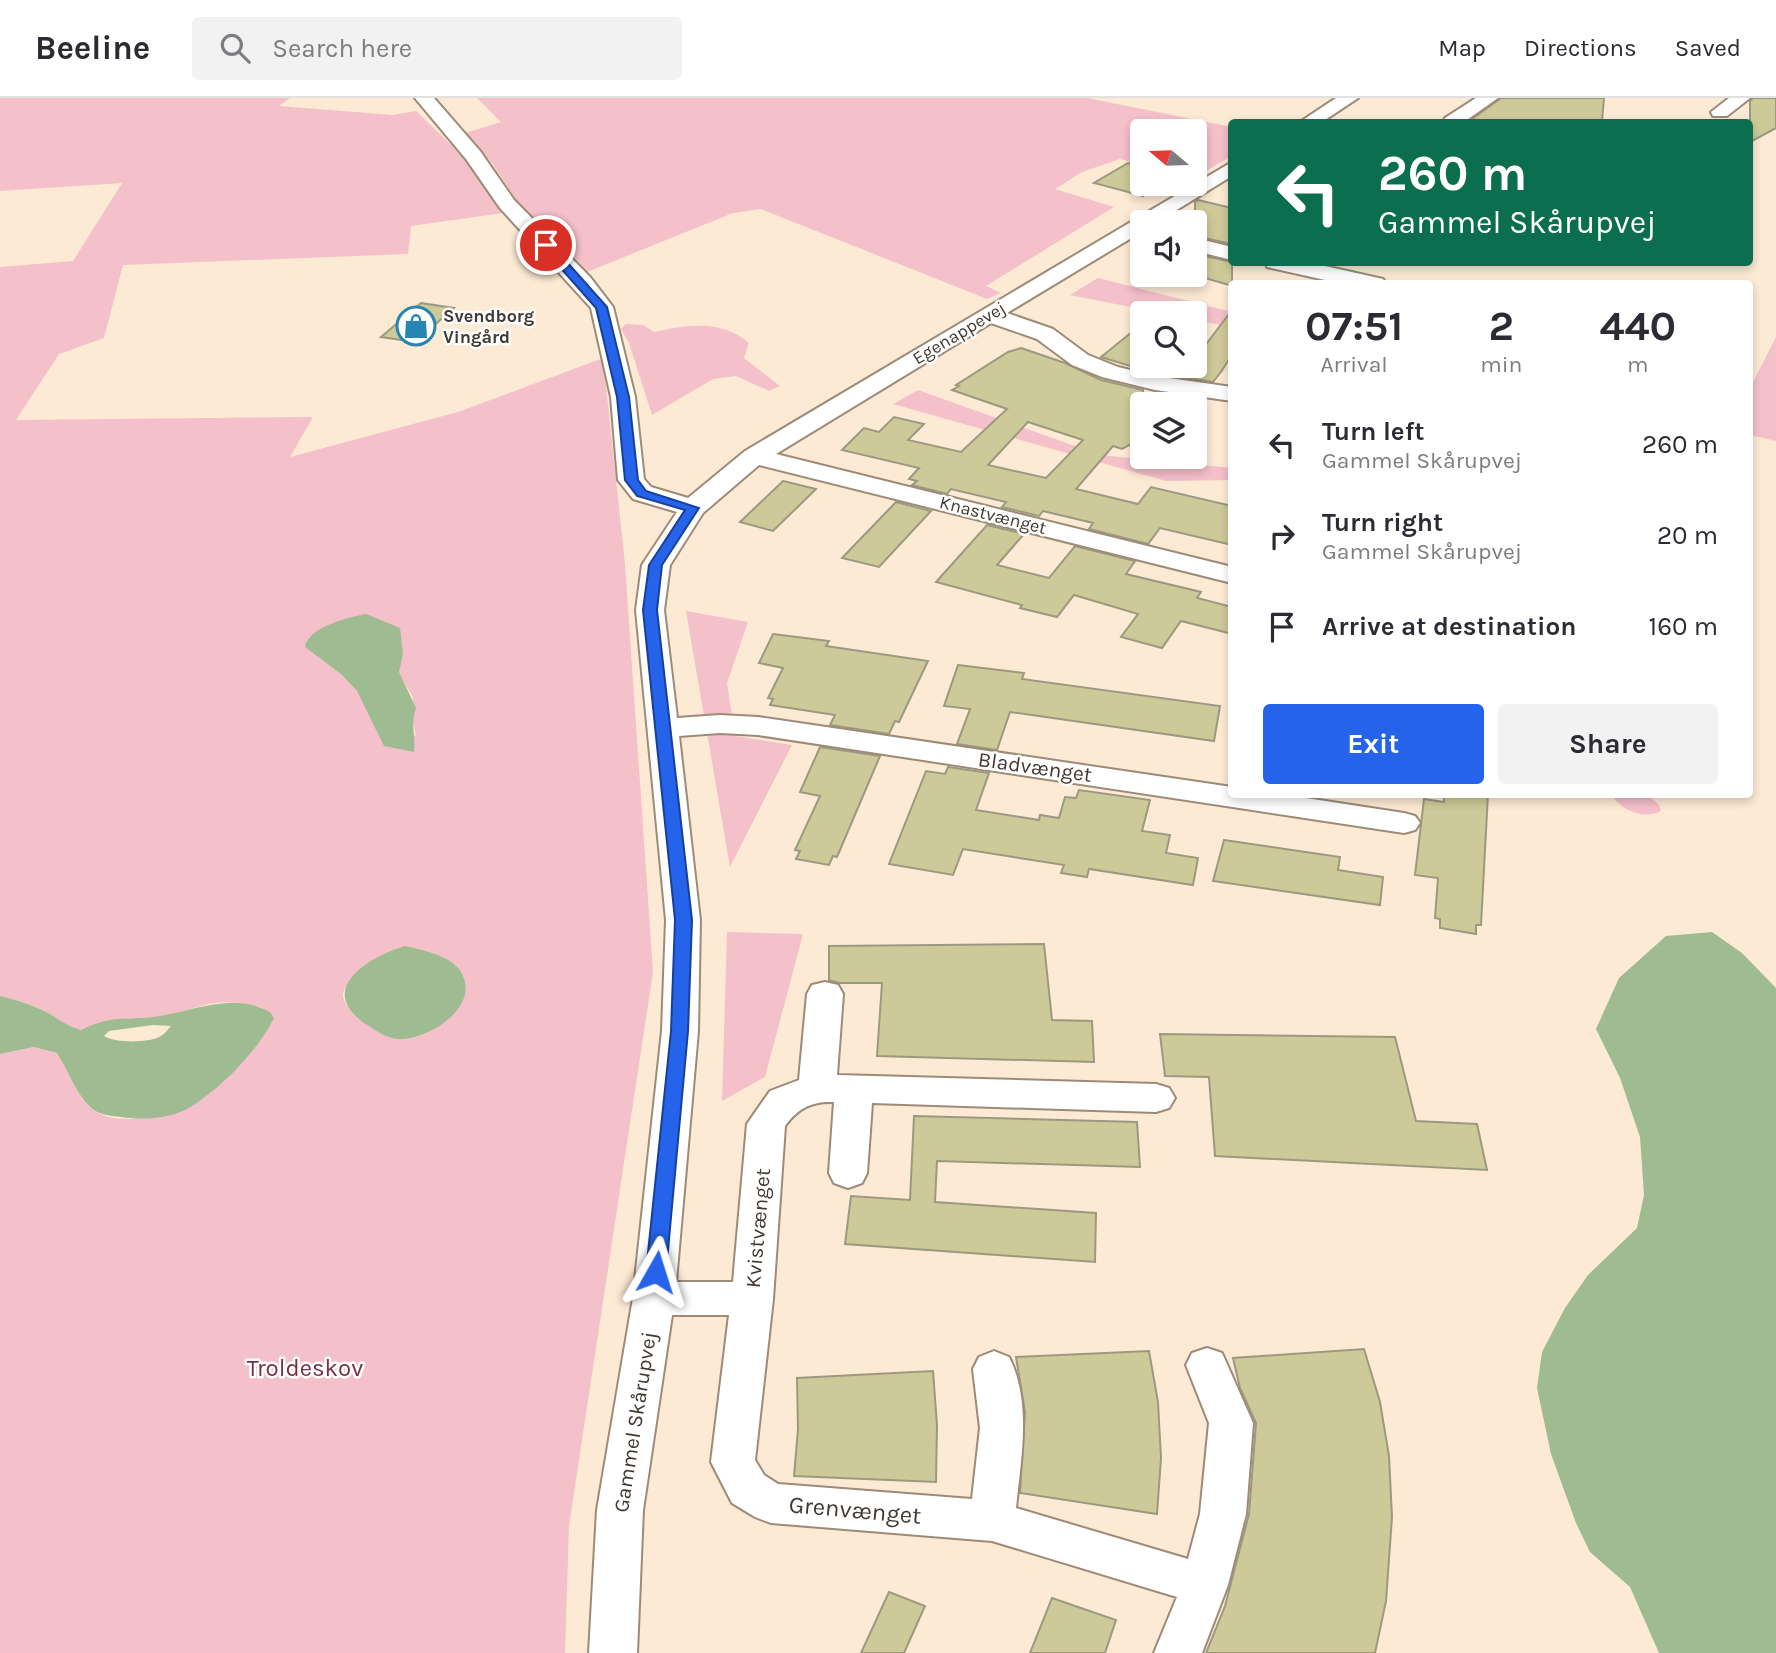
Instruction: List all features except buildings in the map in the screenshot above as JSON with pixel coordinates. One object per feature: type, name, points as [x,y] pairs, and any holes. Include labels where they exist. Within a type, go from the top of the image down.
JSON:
[{"type":"street","points":[[424,98],[473,155],[507,204],[582,282],[602,307],[623,397],[631,480],[642,493],[693,508]]},
{"type":"street","points":[[1313,119],[1349,98]]},
{"type":"street","points":[[1457,119],[1489,98]]},
{"type":"street","points":[[1720,112],[1741,98]]},
{"type":"street","name":"Egenappevej","points":[[1166,210],[1228,171]]},
{"type":"street","name":"Egenappevej","points":[[693,508],[754,456],[1130,233]]},
{"type":"street","points":[[1207,247],[1228,253]]},
{"type":"street","points":[[1293,266],[1357,280]]},
{"type":"street","points":[[989,315],[1045,334],[1080,359],[1119,375],[1228,393]]},
{"type":"street","name":"Knastvænget","points":[[754,456],[1228,574]]},
{"type":"street","name":"Gammel Skårupvej","points":[[613,1653],[620,1510],[654,1298],[680,1031],[683,920],[650,610],[656,565],[693,508]]},
{"type":"street","name":"Bladvænget","points":[[664,728],[720,724],[758,726],[1228,797]]},
{"type":"street","name":"Bladvænget","points":[[1238,798],[1404,823]]},
{"type":"street","points":[[825,994],[848,1173]]},
{"type":"street","name":"Kvistvænget","points":[[654,1298],[752,1299],[766,1124],[783,1101],[836,1089],[1156,1098]]},
{"type":"street","name":"Grenvænget","points":[[752,1299],[733,1462],[748,1489],[771,1503],[992,1521],[1205,1585]]},
{"type":"street","points":[[1178,1653],[1205,1585],[1223,1514],[1231,1423],[1207,1365]]},
{"type":"street","points":[[992,1521],[1002,1428],[994,1368]]},
{"type":"green space","name":"Troldeskov","points":[[0,98],[290,98],[279,106],[393,115],[416,111],[471,164],[503,213],[411,226],[408,254],[123,265],[104,338],[59,354],[16,420],[313,417],[290,457],[458,412],[603,358],[625,564],[653,972],[569,1526],[565,1653],[0,1653],[0,1054],[34,1047],[57,1053],[77,1090],[92,1109],[112,1118],[136,1119],[161,1115],[183,1111],[263,1008],[236,1003],[216,1003],[163,1016],[108,1021],[81,1030],[38,1008],[0,996],[0,267],[73,261],[122,183],[0,191]],"holes":[[[328,627],[403,654],[398,672],[413,697],[412,717],[416,736],[367,710],[357,691],[341,674],[306,647],[310,637]],[[405,946],[440,957],[458,967],[358,1019],[345,1002],[344,989],[358,975]]]},
{"type":"green space","points":[[477,98],[1087,98],[1192,119],[1130,119],[1130,162],[1120,159],[1082,172],[1055,189],[1114,207],[986,286],[1001,293],[987,299],[761,209],[733,213],[582,274],[523,210],[492,163],[465,133],[501,122]]},
{"type":"green space","points":[[1208,122],[1228,126],[1228,158],[1208,170]]},
{"type":"green space","points":[[1098,278],[1189,301],[1130,301],[1130,307],[1070,295]]},
{"type":"green space","points":[[1207,306],[1228,311],[1228,326],[1207,322]]},
{"type":"green space","points":[[626,324],[643,325],[654,332],[691,326],[727,330],[749,343],[744,358],[780,386],[769,391],[736,376],[713,379],[652,415],[629,343],[621,329]]},
{"type":"green space","points":[[1776,337],[1776,441],[1753,436],[1753,382]]},
{"type":"green space","points":[[918,390],[1100,455],[1130,458],[1130,469],[1207,469],[1207,466],[1228,468],[1228,480],[1166,481],[893,404]]},
{"type":"green space","points":[[686,611],[748,622],[727,683],[735,736],[792,745],[730,867]]},
{"type":"green space","points":[[1614,798],[1651,798],[1661,811],[1641,814],[1621,806]]},
{"type":"green space","points":[[727,932],[803,934],[765,1077],[722,1101]]},
{"type":"shaded area","points":[[366,614],[400,628],[403,654],[399,672],[416,708],[413,718],[414,752],[384,746],[357,691],[341,674],[305,647],[313,634],[321,629],[340,620]]},
{"type":"shaded area","points":[[1712,932],[1742,953],[1776,988],[1776,1653],[1659,1653],[1630,1587],[1590,1552],[1576,1523],[1551,1454],[1537,1388],[1542,1352],[1565,1308],[1588,1275],[1637,1228],[1644,1195],[1640,1137],[1620,1078],[1596,1029],[1619,978],[1666,936]]},
{"type":"shaded area","points":[[405,946],[434,954],[454,964],[465,982],[465,995],[460,1006],[440,1026],[414,1037],[397,1039],[364,1023],[350,1010],[345,998],[346,986],[353,975],[377,957]]},
{"type":"shaded area","points":[[0,996],[38,1008],[81,1030],[111,1020],[160,1016],[229,1003],[256,1006],[270,1012],[274,1018],[258,1044],[223,1082],[185,1110],[162,1117],[128,1118],[105,1115],[94,1110],[81,1096],[57,1053],[34,1047],[0,1054]],"holes":[[[153,1025],[171,1026],[154,1039],[123,1041],[104,1036],[109,1031]]]},
{"type":"place","name":"Svendborg Vingård","points":[[416,326]]},
{"type":"route","points":[[546,245],[602,307],[623,397],[631,480],[642,493],[693,508],[656,565],[650,610],[683,920],[680,1031],[656,1272]]}]
